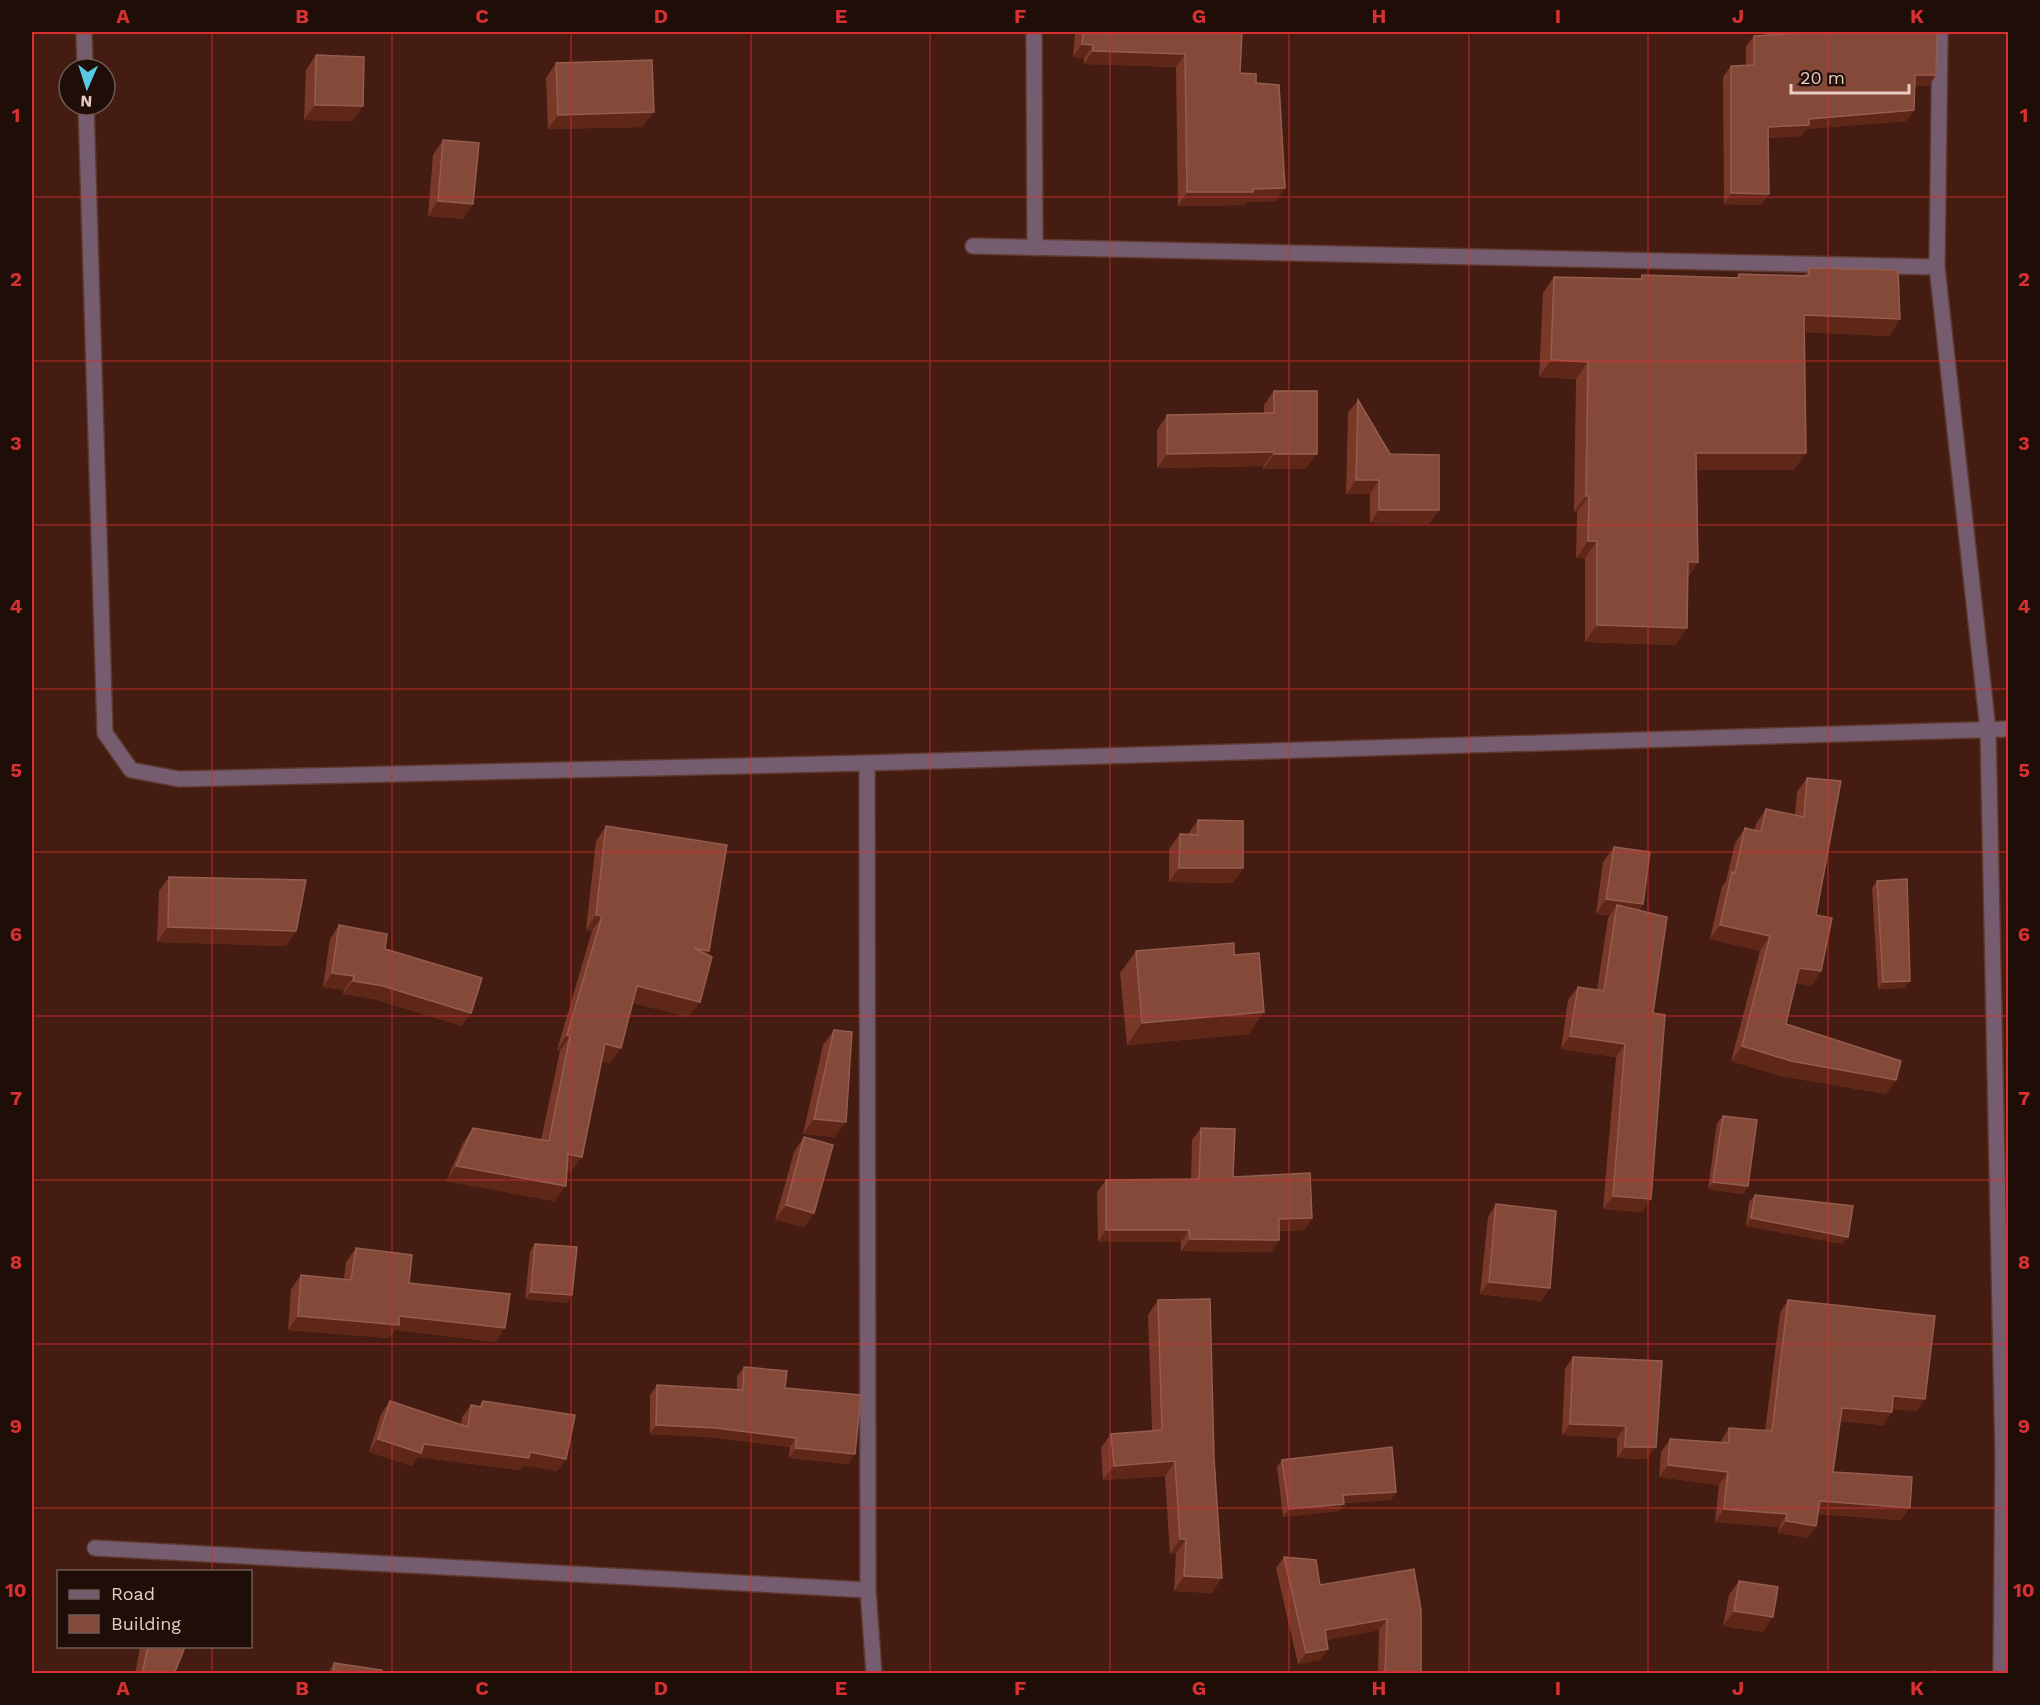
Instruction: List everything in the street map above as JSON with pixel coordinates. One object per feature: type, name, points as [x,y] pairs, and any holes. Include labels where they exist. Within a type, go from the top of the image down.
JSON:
[{"type":"street","points":[[84,32],[85,57]]},
{"type":"street","points":[[1034,32],[1035,248]]},
{"type":"street","points":[[1940,32],[1937,267],[1988,730],[2002,1445],[2001,1674]]},
{"type":"street","points":[[86,117],[105,732],[131,770],[179,779],[867,763],[2008,729]]},
{"type":"street","points":[[973,246],[1937,267]]},
{"type":"street","points":[[867,763],[868,1590],[874,1674]]},
{"type":"street","points":[[95,1548],[868,1590]]},
{"type":"building","points":[[1083,32],[1242,32],[1240,73],[1256,74],[1256,83],[1279,85],[1285,188],[1253,189],[1253,192],[1187,192],[1185,54],[1093,51],[1093,45],[1082,44]]},
{"type":"building","points":[[1817,32],[1937,32],[1936,75],[1915,75],[1914,110],[1809,119],[1809,125],[1768,127],[1769,194],[1731,193],[1731,66],[1754,65],[1754,36]]},
{"type":"building","points":[[316,55],[364,57],[363,106],[315,105]]},
{"type":"building","points":[[652,60],[654,112],[558,115],[556,63]]},
{"type":"building","points":[[443,140],[479,143],[473,204],[438,201]]},
{"type":"building","points":[[1809,268],[1898,270],[1900,319],[1804,315],[1806,453],[1696,453],[1698,562],[1688,562],[1687,628],[1597,625],[1597,541],[1588,541],[1589,496],[1586,496],[1588,362],[1551,360],[1554,277],[1642,279],[1642,275],[1739,278],[1739,274],[1809,276]]},
{"type":"building","points":[[1274,391],[1317,391],[1317,454],[1274,454],[1274,452],[1167,454],[1167,415],[1274,413]]},
{"type":"building","points":[[1358,400],[1390,454],[1439,455],[1439,510],[1379,510],[1379,480],[1356,480]]},
{"type":"building","points":[[1807,778],[1841,781],[1816,915],[1832,918],[1821,971],[1799,968],[1786,1024],[1901,1061],[1896,1080],[1791,1061],[1742,1046],[1770,936],[1720,925],[1732,872],[1735,873],[1745,828],[1761,832],[1766,809],[1804,817]]},
{"type":"building","points":[[1198,820],[1243,821],[1243,868],[1179,868],[1180,834],[1198,835]]},
{"type":"building","points":[[606,826],[727,845],[709,951],[694,948],[712,957],[700,1002],[637,986],[621,1048],[605,1044],[582,1157],[568,1154],[566,1186],[456,1166],[473,1128],[549,1141],[570,1036],[567,1035],[602,916],[596,915]]},
{"type":"building","points":[[1614,847],[1650,852],[1643,904],[1606,899]]},
{"type":"building","points":[[169,877],[306,880],[296,931],[168,927]]},
{"type":"building","points":[[1907,879],[1910,981],[1883,982],[1877,881]]},
{"type":"building","points":[[1617,905],[1667,917],[1653,1013],[1665,1015],[1651,1199],[1613,1196],[1625,1044],[1570,1036],[1578,987],[1604,991]]},
{"type":"building","points":[[339,925],[387,934],[385,949],[482,978],[471,1013],[383,986],[353,981],[354,976],[332,973]]},
{"type":"building","points":[[1234,943],[1234,955],[1259,953],[1264,1012],[1142,1023],[1136,951]]},
{"type":"building","points":[[834,1030],[852,1032],[846,1122],[814,1119]]},
{"type":"building","points":[[1723,1116],[1757,1120],[1748,1186],[1713,1182]]},
{"type":"building","points":[[1201,1128],[1235,1129],[1233,1177],[1310,1173],[1312,1218],[1279,1219],[1279,1240],[1190,1239],[1189,1230],[1106,1230],[1106,1180],[1199,1179]]},
{"type":"building","points":[[804,1137],[833,1145],[814,1213],[786,1205]]},
{"type":"building","points":[[1755,1195],[1853,1206],[1848,1237],[1751,1218]]},
{"type":"building","points":[[1496,1204],[1556,1211],[1550,1288],[1489,1282]]},
{"type":"building","points":[[535,1244],[577,1247],[572,1295],[531,1292]]},
{"type":"building","points":[[356,1248],[412,1255],[409,1283],[510,1294],[505,1328],[399,1316],[399,1325],[298,1316],[301,1275],[351,1280]]},
{"type":"building","points":[[1210,1299],[1214,1458],[1222,1578],[1184,1576],[1186,1539],[1180,1539],[1175,1461],[1114,1466],[1111,1434],[1162,1430],[1158,1300]]},
{"type":"building","points":[[1788,1300],[1935,1316],[1925,1399],[1893,1396],[1892,1412],[1842,1408],[1833,1472],[1912,1477],[1910,1508],[1820,1501],[1816,1526],[1786,1521],[1787,1514],[1724,1509],[1728,1472],[1668,1465],[1670,1439],[1729,1443],[1729,1428],[1772,1431]]},
{"type":"building","points":[[1573,1357],[1662,1361],[1656,1447],[1625,1447],[1626,1426],[1570,1424]]},
{"type":"building","points":[[744,1367],[787,1371],[785,1388],[861,1395],[855,1454],[796,1448],[796,1438],[715,1428],[656,1425],[657,1385],[743,1390]]},
{"type":"building","points":[[390,1401],[468,1427],[471,1405],[481,1407],[483,1401],[575,1415],[566,1459],[530,1452],[529,1458],[424,1444],[421,1453],[378,1439]]},
{"type":"building","points":[[1392,1447],[1396,1492],[1343,1495],[1344,1504],[1289,1509],[1282,1460]]},
{"type":"building","points":[[1284,1557],[1316,1560],[1320,1585],[1414,1569],[1421,1610],[1421,1674],[1385,1674],[1387,1619],[1325,1630],[1328,1649],[1306,1653]]},
{"type":"building","points":[[1739,1581],[1778,1587],[1773,1617],[1734,1611]]},
{"type":"building","points":[[148,1648],[185,1648],[174,1674],[142,1674]]},
{"type":"building","points":[[334,1663],[382,1670],[381,1674],[333,1674]]}]
